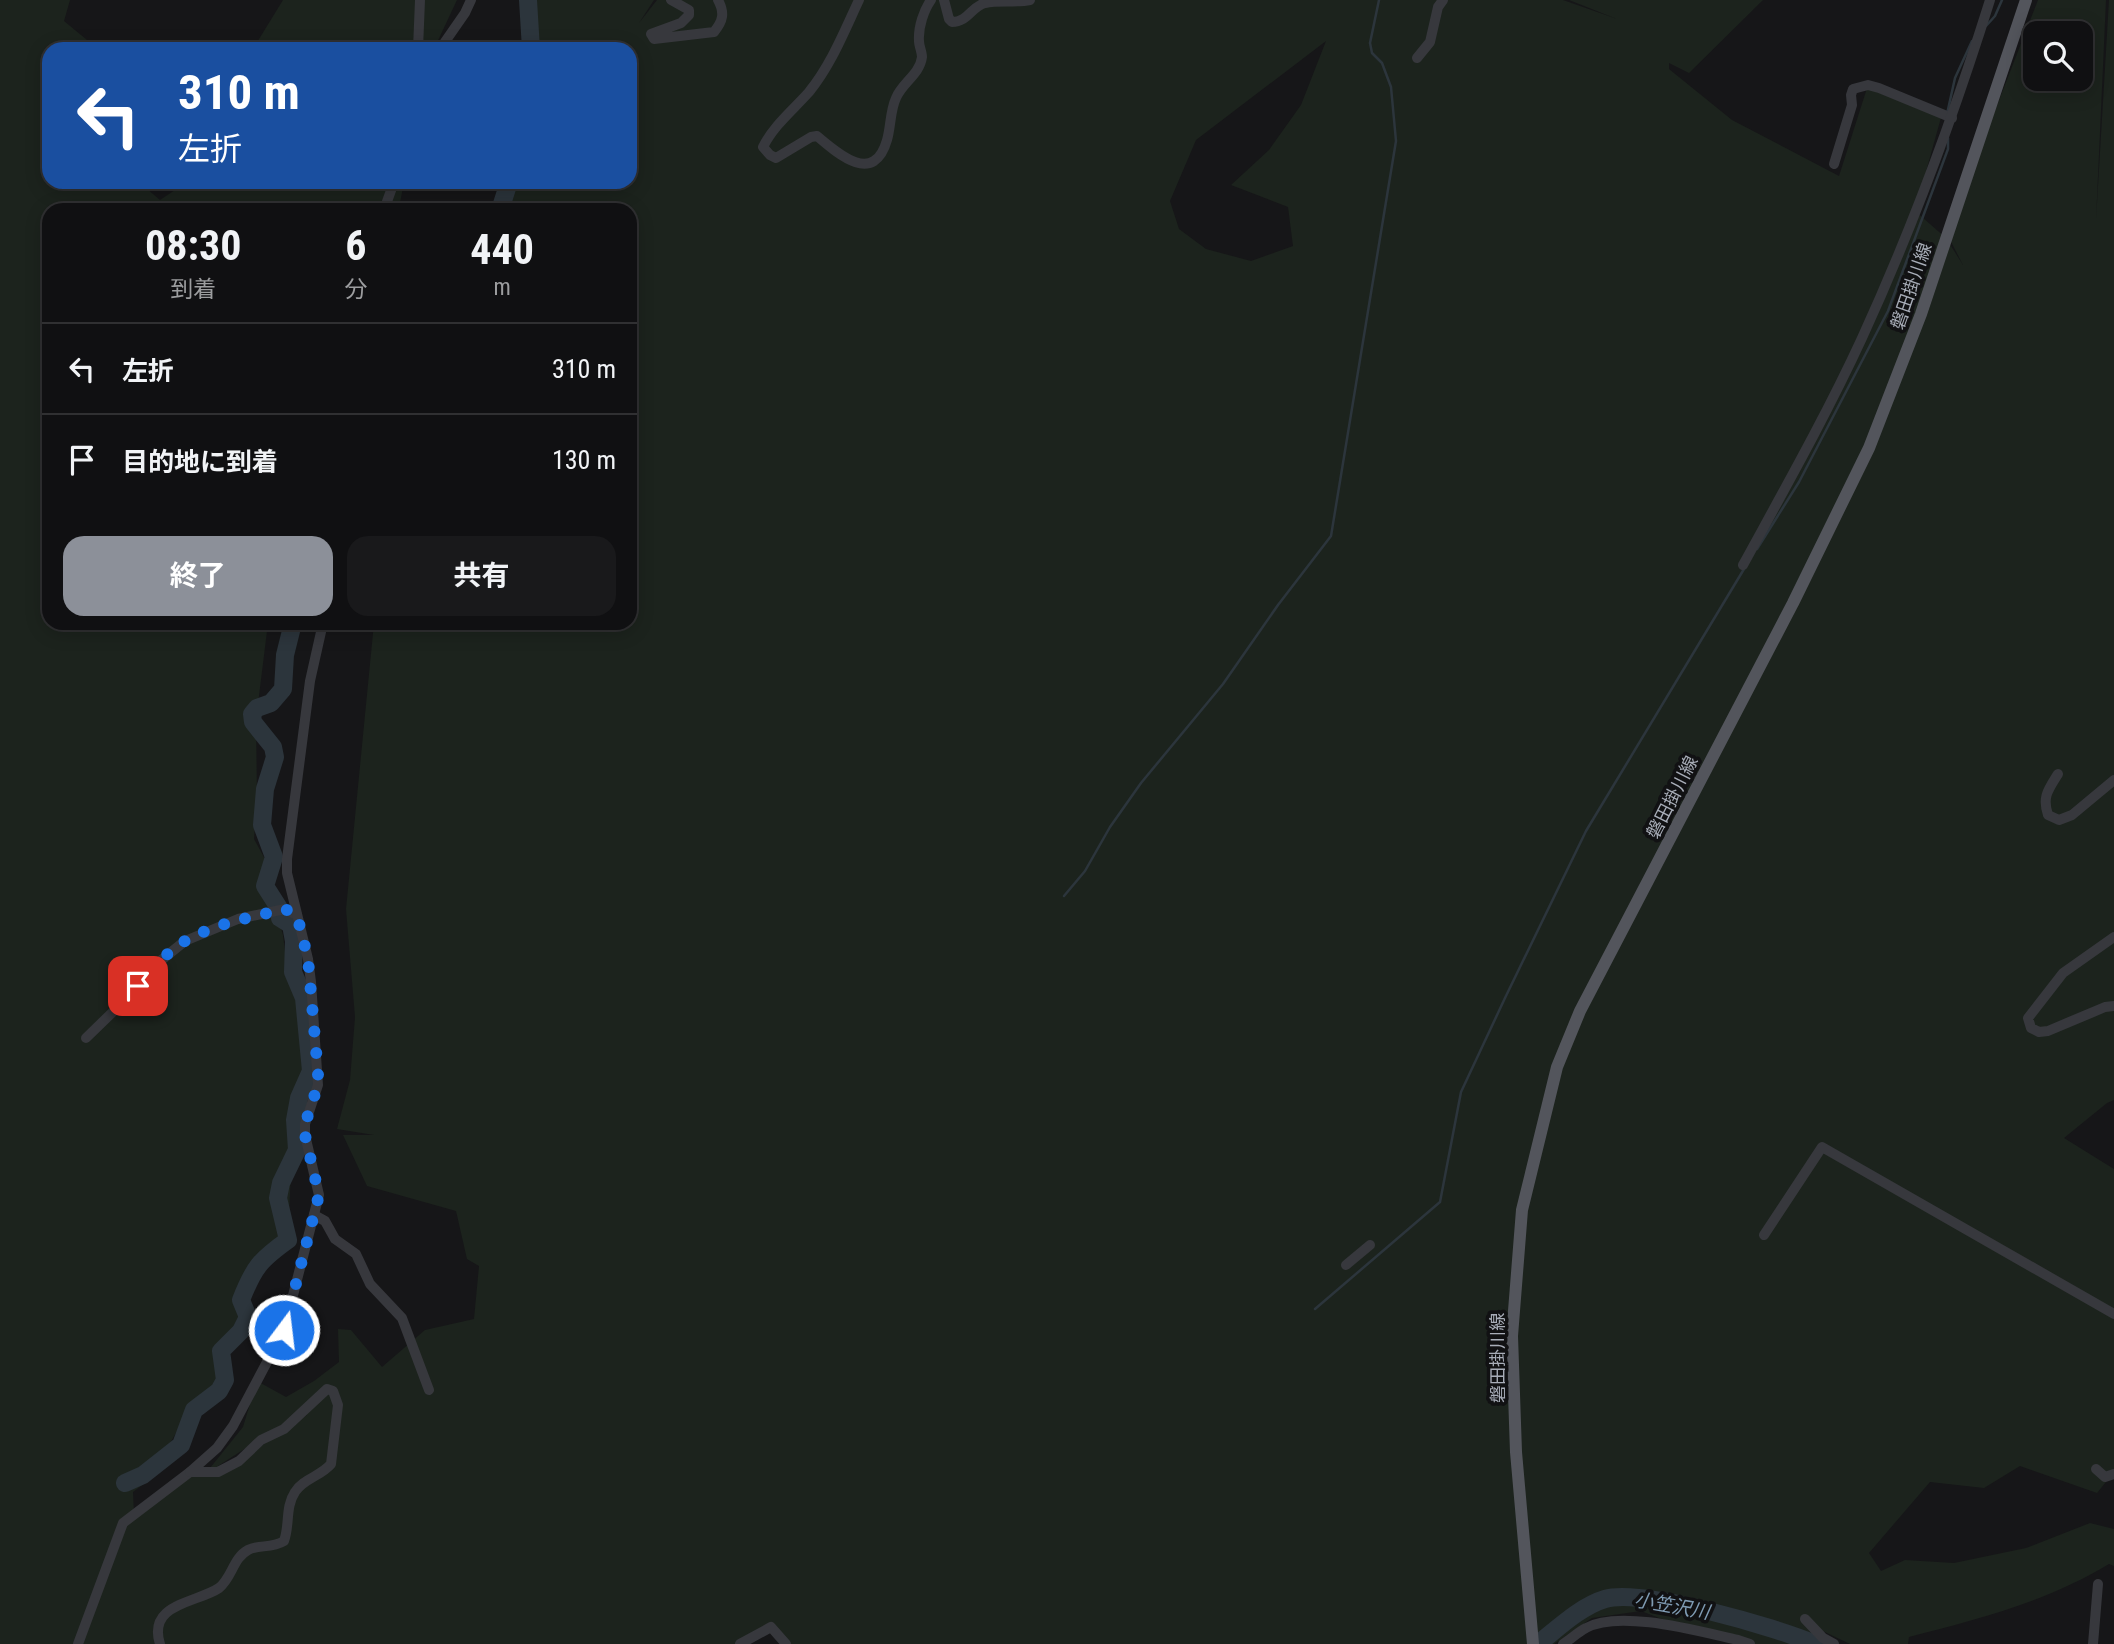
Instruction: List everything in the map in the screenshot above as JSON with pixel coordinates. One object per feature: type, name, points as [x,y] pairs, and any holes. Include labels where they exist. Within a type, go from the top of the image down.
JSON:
[{"type":"main road","name":"磐田掛川線","points":[[1533,1644],[1516,1452],[1512,1336],[1522,1210],[1557,1067],[1580,1012],[1793,603],[1868,448],[1921,314],[2026,0]]},
{"type":"street","points":[[418,42],[420,0]]},
{"type":"street","points":[[445,42],[471,0]]},
{"type":"street","points":[[671,0],[689,10],[689,15],[681,23],[651,34],[654,39],[714,32],[721,23],[723,14],[718,0]]},
{"type":"street","points":[[859,0],[833,55],[808,92],[768,137],[763,147],[770,155],[776,158],[817,136],[840,156],[853,162],[872,162],[880,156],[887,141],[897,94],[913,75],[922,57],[920,29],[926,8],[932,0]]},
{"type":"street","points":[[944,0],[952,22],[964,19],[979,5],[988,1],[1030,0]]},
{"type":"street","points":[[1417,58],[1430,41],[1438,7],[1443,0]]},
{"type":"street","points":[[1744,565],[1840,385],[1862,338],[1906,236],[1952,118],[1990,0]]},
{"type":"street","points":[[1834,164],[1852,106],[1850,95],[1853,89],[1861,85],[1879,88],[1952,118]]},
{"type":"street","points":[[78,1644],[123,1523],[217,1448],[233,1426],[276,1348],[284,1330],[319,1195],[305,1135],[305,1124],[318,1085],[309,971],[287,873],[287,859],[310,681],[321,630]]},
{"type":"street","points":[[2058,774],[2044,802],[2048,815],[2059,820],[2072,815],[2114,780]]},
{"type":"street","points":[[86,1038],[159,962],[185,941],[238,919],[285,909],[297,915]]},
{"type":"street","points":[[2114,937],[2063,973],[2028,1018],[2031,1028],[2039,1032],[2048,1031],[2105,1007],[2114,1006]]},
{"type":"street","points":[[1764,1235],[1822,1147],[2114,1314]]},
{"type":"street","points":[[314,1214],[325,1222],[335,1239],[356,1254],[370,1284],[402,1318],[429,1390]]},
{"type":"street","points":[[1346,1265],[1370,1245]]},
{"type":"street","points":[[160,1644],[160,1623],[174,1607],[221,1587],[245,1551],[276,1546],[284,1541],[288,1531],[287,1511],[295,1492],[331,1464],[338,1405],[333,1391],[327,1389],[284,1429],[261,1440],[239,1461],[218,1472],[190,1472]]},
{"type":"street","points":[[2096,1469],[2105,1476],[2114,1474]]},
{"type":"street","points":[[2093,1644],[2098,1584]]},
{"type":"street","points":[[1805,1619],[1834,1644]]},
{"type":"street","points":[[1563,1644],[1587,1626],[1636,1620],[1750,1644]]},
{"type":"street","points":[[740,1644],[771,1627],[786,1644]]},
{"type":"shaded area","points":[[0,0],[70,0],[64,21],[90,42],[42,42],[42,189],[147,189],[160,200],[176,189],[403,189],[400,203],[42,203],[42,630],[267,630],[256,720],[257,797],[254,839],[265,859],[269,912],[276,911],[283,935],[289,984],[301,1005],[305,1064],[294,1100],[288,1240],[245,1276],[248,1317],[221,1351],[228,1386],[188,1412],[149,1480],[133,1492],[134,1514],[188,1473],[210,1468],[243,1427],[257,1381],[286,1397],[339,1362],[338,1329],[351,1330],[382,1367],[425,1330],[474,1319],[479,1266],[467,1259],[456,1211],[367,1186],[343,1135],[374,1135],[337,1129],[350,1080],[355,1017],[346,909],[373,630],[637,630],[637,203],[508,203],[514,189],[637,189],[637,42],[534,42],[536,0],[654,0],[639,23],[657,0],[1563,0],[1617,19],[1569,0],[1763,0],[1689,73],[1669,63],[1669,69],[1732,120],[1839,176],[1868,85],[1942,114],[1915,211],[1946,238],[1963,265],[1947,234],[2023,39],[2023,91],[2093,91],[2093,21],[2030,21],[2038,0],[2106,0],[2096,220],[2109,0],[2114,0],[2114,1100],[2064,1138],[2114,1169],[2114,1472],[2097,1493],[2020,1466],[1984,1488],[1930,1482],[1869,1553],[1881,1571],[1905,1560],[1954,1563],[2026,1548],[2090,1523],[2114,1529],[2114,1566],[2109,1564],[2061,1589],[2012,1608],[1909,1637],[1908,1644],[1850,1644],[1804,1622],[1826,1644],[1749,1644],[1696,1632],[1641,1611],[1592,1618],[1554,1644],[788,1644],[771,1627],[740,1644],[0,1644]],"holes":[[[1326,41],[1301,105],[1269,150],[1231,185],[1288,207],[1293,246],[1251,261],[1206,249],[1179,229],[1170,201],[1196,140]],[[303,1411],[307,1415],[239,1461],[218,1466]]]},
{"type":"shaded area","points":[[283,0],[457,0],[437,42],[257,42]]},
{"type":"waterway","points":[[528,0],[531,42]]},
{"type":"waterway","points":[[1064,896],[1085,871],[1110,827],[1141,783],[1223,684],[1278,605],[1331,536],[1396,141],[1391,87],[1382,63],[1372,53],[1370,43],[1379,0]]},
{"type":"waterway","points":[[1986,26],[1995,16],[2002,0]]},
{"type":"waterway","points":[[1947,114],[1955,78],[1972,41]]},
{"type":"waterway","points":[[1757,549],[1799,482],[1888,311],[1948,149],[1948,138]]},
{"type":"waterway","points":[[502,203],[507,189]]},
{"type":"waterway","points":[[1315,1309],[1440,1202],[1461,1092],[1505,998],[1586,831],[1744,569]]},
{"type":"waterway","points":[[125,1483],[143,1475],[181,1445],[194,1410],[219,1391],[225,1380],[221,1351],[241,1331],[248,1317],[241,1300],[246,1289],[259,1265],[288,1240],[278,1198],[281,1183],[297,1150],[295,1120],[299,1098],[311,1071],[304,998],[293,972],[294,941],[291,925],[280,918],[279,908],[265,886],[274,857],[262,825],[265,789],[275,757],[273,747],[253,722],[252,714],[257,708],[271,703],[283,689],[285,655],[291,630]]},
{"type":"waterway","name":"小笠沢川","points":[[1538,1644],[1570,1618],[1596,1602],[1623,1597],[1710,1611],[1815,1644]]},
{"type":"route","points":[[138,986],[159,962],[185,941],[238,919],[285,909],[297,915],[308,959],[318,1073],[318,1085],[305,1124],[305,1135],[319,1195],[284,1330]]}]
